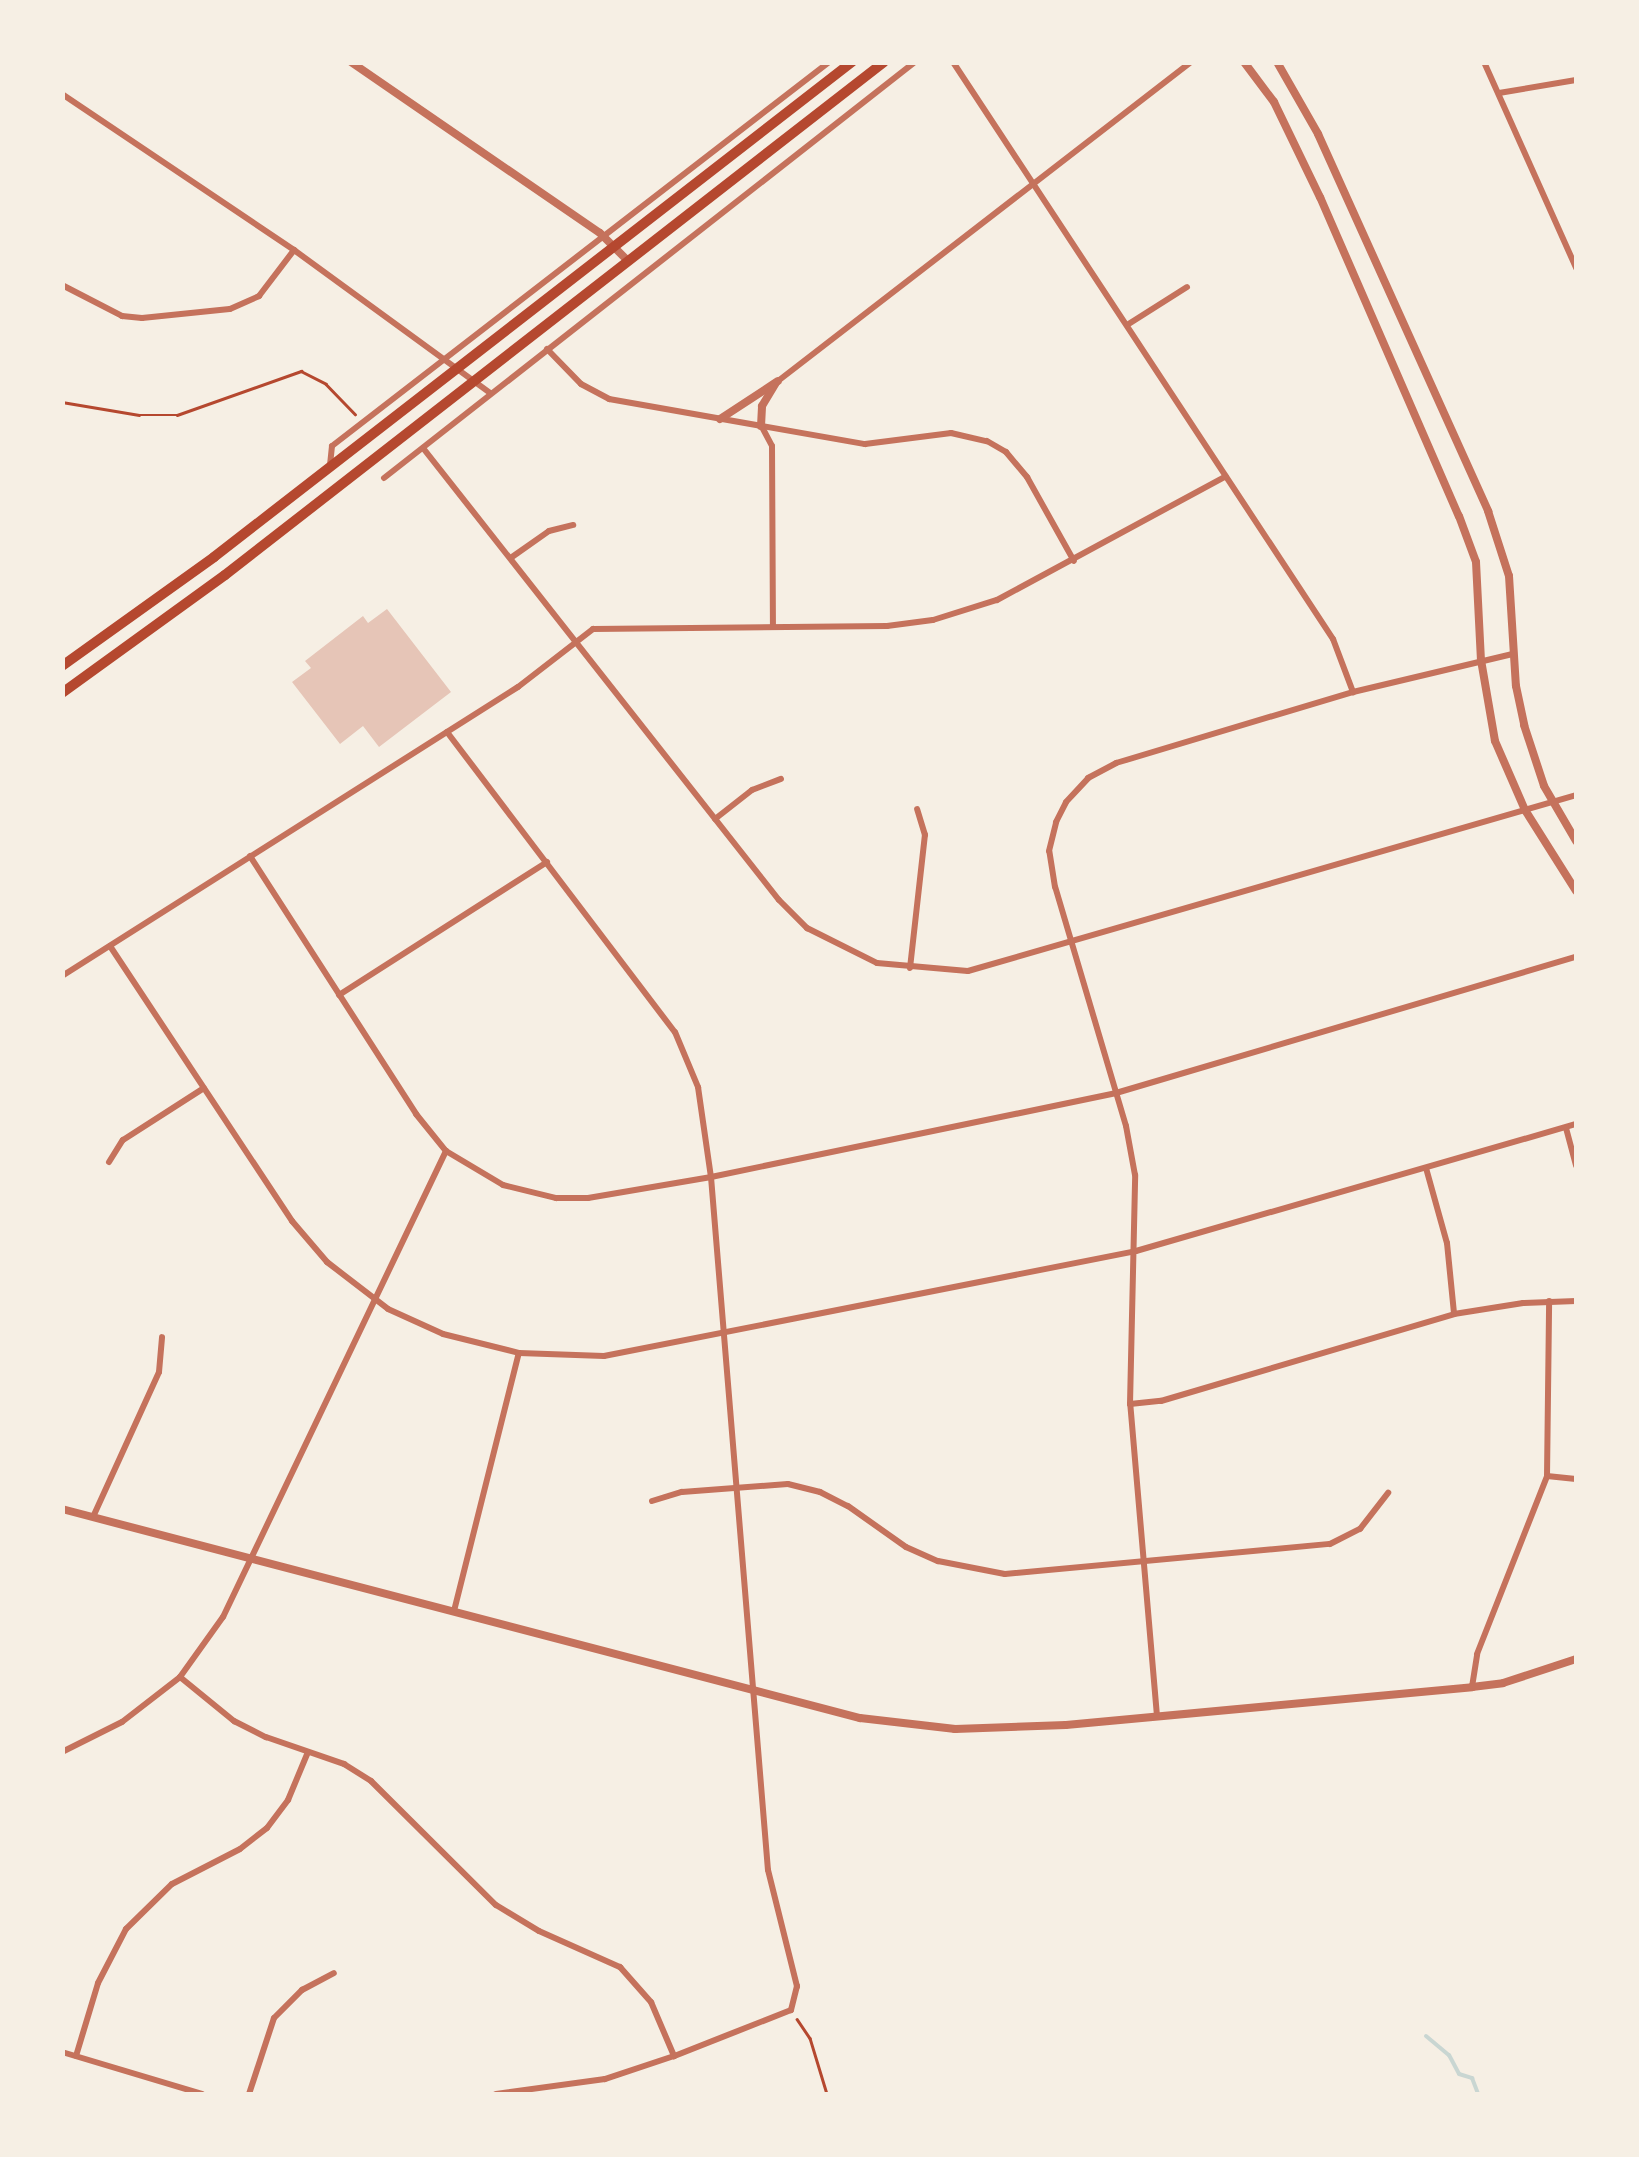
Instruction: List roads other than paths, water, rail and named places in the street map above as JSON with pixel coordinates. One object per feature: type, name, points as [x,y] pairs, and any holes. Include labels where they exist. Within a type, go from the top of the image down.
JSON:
[{"type":"main road","points":[[62,666],[214,557],[610,241],[852,62]]},
{"type":"main road","points":[[62,694],[225,574],[884,62]]},
{"type":"main road","points":[[214,557],[225,574]]},
{"type":"street","points":[[351,62],[610,241],[628,260]]},
{"type":"street","points":[[384,478],[915,62]]},
{"type":"street","points":[[952,62],[1333,639],[1352,692]]},
{"type":"street","points":[[720,419],[778,380],[1191,62]]},
{"type":"street","points":[[1244,62],[1274,102],[1320,197],[1459,516],[1476,562],[1481,660],[1496,741],[1524,810],[1576,891]]},
{"type":"street","points":[[1277,62],[1318,134],[1488,511],[1509,576],[1513,654],[1524,725],[1553,802],[1576,841]]},
{"type":"street","points":[[1484,62],[1575,263]]},
{"type":"street","points":[[610,241],[822,64]]},
{"type":"street","points":[[1498,93],[1576,80]]},
{"type":"street","points":[[62,94],[294,250],[490,393]]},
{"type":"street","points":[[62,285],[122,316],[142,318],[230,309],[259,296],[294,250]]},
{"type":"street","points":[[1127,325],[1187,286]]},
{"type":"street","points":[[547,349],[581,384],[609,398],[865,444],[951,433],[987,441],[1006,452],[1027,477],[1074,560]]},
{"type":"street","points":[[330,466],[332,446],[452,364]]},
{"type":"street","points":[[773,625],[772,446],[762,426],[762,406],[778,380]]},
{"type":"street","points":[[423,448],[807,928],[863,958],[910,968],[968,971],[1576,794]]},
{"type":"street","points":[[62,976],[518,687],[593,629],[887,626],[933,620],[997,600],[1226,476]]},
{"type":"street","points":[[512,556],[550,531],[573,525]]},
{"type":"street","points":[[1157,1716],[1130,1404],[1135,1175],[1050,852],[1066,802],[1088,778],[1116,763],[1352,692],[1513,654]]},
{"type":"street","points":[[447,732],[675,1032],[698,1087],[710,1176],[768,1870],[797,1986],[791,2010],[674,2056],[605,2080],[496,2094]]},
{"type":"street","points":[[716,819],[752,790],[781,779]]},
{"type":"street","points":[[910,968],[925,835],[917,810]]},
{"type":"street","points":[[250,856],[416,1114],[446,1151],[503,1185],[556,1198],[588,1198],[710,1176],[1116,1094],[1576,958]]},
{"type":"street","points":[[340,995],[546,862]]},
{"type":"street","points":[[110,946],[292,1221],[327,1262],[375,1299],[443,1334],[519,1353],[604,1356],[1136,1251],[1576,1124]]},
{"type":"street","points":[[109,1162],[123,1140],[204,1088]]},
{"type":"street","points":[[1566,1128],[1576,1166]]},
{"type":"street","points":[[62,1752],[122,1722],[180,1677],[223,1617],[446,1151]]},
{"type":"street","points":[[1426,1168],[1447,1243],[1454,1314]]},
{"type":"street","points":[[1472,1687],[1477,1654],[1547,1476],[1549,1301]]},
{"type":"street","points":[[1130,1404],[1161,1400],[1454,1314],[1576,1301]]},
{"type":"street","points":[[92,1516],[159,1372],[162,1338]]},
{"type":"street","points":[[454,1611],[519,1353]]},
{"type":"street","points":[[1547,1476],[1576,1479]]},
{"type":"street","points":[[652,1501],[682,1492],[788,1484],[820,1492],[906,1547],[962,1568],[1005,1574],[1330,1544],[1360,1529],[1388,1493]]},
{"type":"street","points":[[62,1508],[860,1718],[956,1728],[1066,1726],[1472,1687],[1503,1683],[1576,1660]]},
{"type":"street","points":[[180,1677],[234,1721],[344,1764],[371,1781],[496,1905],[538,1931],[620,1967],[651,2002],[674,2056]]},
{"type":"street","points":[[76,2056],[98,1984],[126,1929],[172,1884],[240,1849],[267,1828],[288,1800],[308,1752]]},
{"type":"street","points":[[249,2094],[274,2018],[302,1990],[334,1973]]},
{"type":"street","points":[[62,2052],[202,2094]]},
{"type":"waterway","points":[[1426,2036],[1449,2055],[1459,2074],[1472,2078],[1478,2094]]}]
